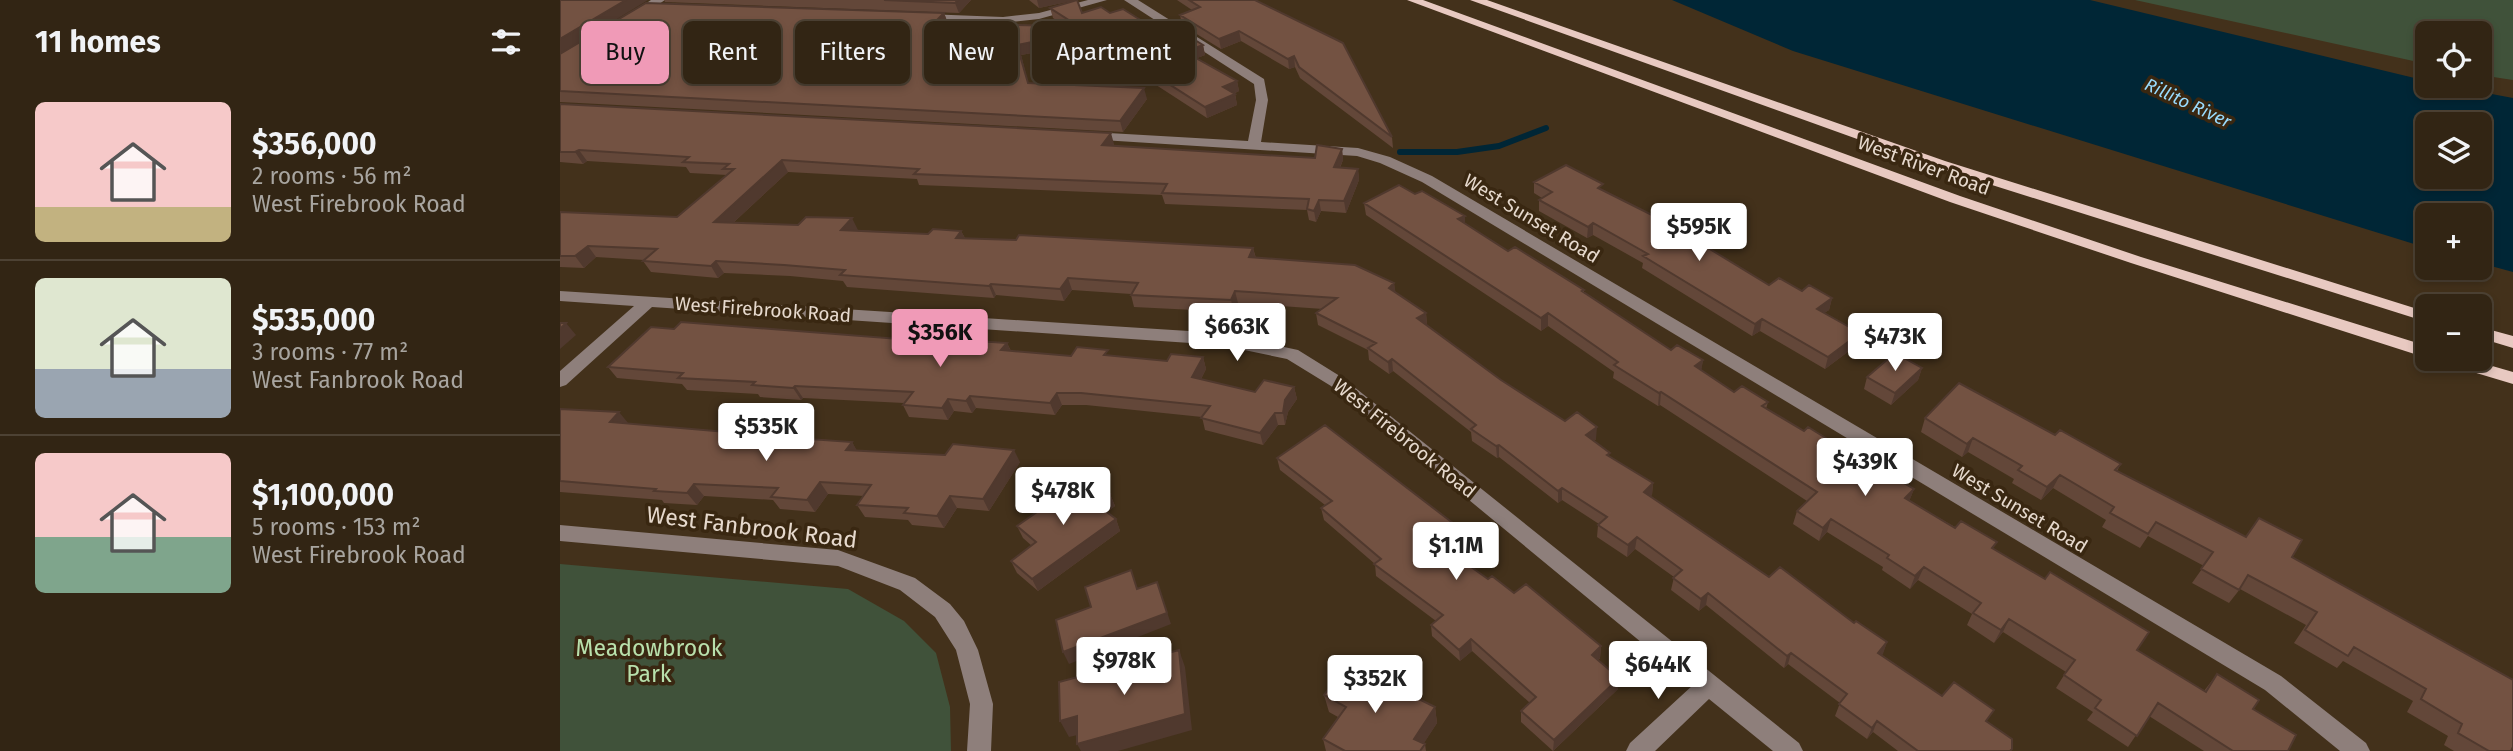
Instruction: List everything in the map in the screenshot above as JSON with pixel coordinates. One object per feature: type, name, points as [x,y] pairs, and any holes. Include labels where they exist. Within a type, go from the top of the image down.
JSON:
[{"type":"main road","name":"West River Road","points":[[1476,0],[1940,164],[2415,313]]},
{"type":"main road","name":"West River Road","points":[[1421,1],[1955,199],[2136,260],[2415,348]]},
{"type":"main road","points":[[2492,336],[2513,342]]},
{"type":"main road","points":[[2489,371],[2513,378]]},
{"type":"street","points":[[907,17],[1003,20],[1039,16],[1101,0]]},
{"type":"street","points":[[1130,0],[1260,82],[1262,100],[1254,145]]},
{"type":"street","points":[[626,20],[653,3],[676,8]]},
{"type":"street","name":"West Sunset Road","points":[[1073,135],[1358,152],[1385,160],[1427,179],[2273,683],[2358,751]]},
{"type":"street","name":"West Firebrook Road","points":[[560,296],[1220,339],[1292,354],[1337,382],[1791,751]]},
{"type":"street","points":[[560,381],[648,302]]},
{"type":"street","name":"West Fanbrook Road","points":[[560,533],[838,558],[871,568],[925,594],[945,610],[969,647],[982,705],[979,751]]},
{"type":"street","points":[[1638,751],[1709,684]]},
{"type":"green space","points":[[2135,0],[2513,0],[2513,80],[2492,77],[2492,21],[2415,21],[2415,61]]},
{"type":"green space","name":"Meadowbrook Park","points":[[560,564],[848,589],[904,621],[936,653],[950,707],[951,751],[560,751]]},
{"type":"water","name":"Rillito River","points":[[1672,0],[2090,0],[2415,78],[2415,98],[2492,98],[2492,94],[2513,98],[2513,272],[2492,266],[2492,203],[2415,203],[2415,244],[1793,51]]},
{"type":"building","points":[[560,0],[626,0],[590,21],[581,21],[581,27],[560,39]]},
{"type":"building","points":[[884,0],[958,0],[955,3]]},
{"type":"building","points":[[1077,0],[1082,13],[1101,7],[1110,13],[1123,9],[1142,21],[1070,21],[1050,8]]},
{"type":"building","points":[[1189,0],[1255,0],[1343,43],[1392,137],[1299,67],[1294,56],[1288,59],[1239,31],[1219,39],[1195,24],[1195,21],[1180,15],[1200,7]]},
{"type":"building","points":[[646,3],[944,13],[936,21],[924,21],[924,84],[1018,84],[1018,48],[1028,83],[1144,88],[1120,121],[560,91],[560,54],[581,42],[581,84],[669,84],[669,21],[616,21]]},
{"type":"building","points":[[1018,25],[1032,25],[1032,42],[1018,45]]},
{"type":"building","points":[[1195,40],[1203,45],[1195,48]]},
{"type":"building","points":[[1195,58],[1237,81],[1223,87],[1235,94],[1205,107],[1169,84],[1195,84]]},
{"type":"building","points":[[560,104],[1111,133],[1102,145],[1315,158],[1317,145],[1342,149],[1334,167],[1358,169],[1344,201],[1319,200],[1314,211],[1307,209],[1309,199],[1162,193],[1167,184],[914,174],[919,169],[782,160],[714,222],[798,225],[806,217],[852,218],[841,230],[928,234],[933,229],[961,231],[956,238],[1016,240],[1019,235],[1253,248],[1249,257],[1355,265],[1394,283],[1389,288],[1426,313],[1417,318],[1501,380],[1565,421],[1577,412],[1597,427],[1586,435],[1610,453],[1607,455],[1653,483],[1644,492],[1769,577],[1780,567],[1854,623],[1856,621],[1887,642],[1878,653],[1942,696],[1954,682],[1994,710],[1986,721],[2012,739],[2012,749],[1918,751],[1877,721],[1872,728],[1839,704],[1847,694],[1791,653],[1787,656],[1708,593],[1701,599],[1673,578],[1682,570],[1637,537],[1628,545],[1598,525],[1607,517],[1562,488],[1558,491],[1499,445],[1496,446],[1471,429],[1476,425],[1392,359],[1388,362],[1368,348],[1376,343],[1316,313],[1337,298],[1235,291],[1231,300],[1131,295],[1138,283],[1068,278],[1060,289],[989,286],[840,275],[845,270],[784,265],[716,261],[711,266],[643,261],[657,249],[588,246],[575,256],[560,256],[560,212],[677,217],[734,169],[723,169],[729,164],[683,162],[689,157],[579,150],[560,152]]},
{"type":"building","points":[[1566,165],[1603,184],[1598,188],[1662,220],[1769,285],[1779,278],[1802,291],[1809,285],[1832,298],[1817,309],[1860,333],[1828,357],[1762,319],[1755,324],[1643,256],[1648,254],[1593,223],[1588,227],[1539,200],[1552,192],[1534,182]]},
{"type":"building","points":[[1399,185],[1415,194],[1422,191],[1465,216],[1458,219],[1508,251],[1515,247],[1584,290],[1582,291],[1671,350],[1677,345],[1703,360],[1695,366],[1734,392],[1742,386],[1768,402],[1762,406],[1804,431],[1808,427],[1837,445],[1825,455],[1866,480],[1875,471],[1883,471],[1914,489],[1905,498],[1955,528],[1961,521],[1997,542],[1992,548],[2045,579],[2050,572],[2149,632],[2137,650],[2206,692],[2217,674],[2259,700],[2253,709],[2296,735],[2288,751],[2233,751],[2158,703],[2137,736],[2095,708],[2101,700],[2064,675],[2075,660],[2009,619],[2001,630],[1973,613],[1981,603],[1924,567],[1915,576],[1887,558],[1889,555],[1831,519],[1823,528],[1797,511],[1817,492],[1614,365],[1618,362],[1548,313],[1541,318],[1364,203]]},
{"type":"building","points":[[681,322],[899,339],[901,336],[1007,343],[1001,350],[1071,356],[1077,347],[1108,350],[1104,355],[1167,361],[1171,354],[1203,357],[1192,377],[1255,392],[1264,380],[1294,387],[1285,400],[1283,413],[1275,413],[1260,433],[1201,418],[1210,406],[1057,393],[1050,403],[970,396],[966,401],[948,399],[942,408],[903,405],[913,392],[752,385],[755,382],[678,378],[683,373],[608,367],[651,327],[674,329]]},
{"type":"building","points":[[1895,353],[1922,368],[1895,393],[1867,377]]},
{"type":"building","points":[[1959,383],[2055,435],[2060,430],[2121,464],[2115,470],[2246,537],[2259,518],[2302,540],[2292,557],[2513,680],[2511,751],[2489,751],[2458,733],[2462,724],[2421,699],[2426,689],[2354,647],[2348,656],[2305,630],[2317,612],[2248,575],[2239,590],[2201,569],[2213,552],[2156,522],[2148,534],[2110,513],[2114,507],[2060,475],[2047,487],[2018,470],[2022,466],[1973,438],[1967,444],[1925,418]]},
{"type":"building","points":[[560,409],[619,412],[610,422],[738,433],[742,428],[770,430],[765,436],[852,442],[846,450],[945,455],[953,444],[1014,450],[983,499],[950,496],[937,516],[904,513],[908,508],[857,505],[871,485],[820,482],[807,500],[771,497],[778,488],[694,484],[687,493],[654,491],[656,489],[560,481]]},
{"type":"building","points":[[1325,425],[1462,530],[1443,547],[1488,579],[1492,576],[1514,593],[1526,584],[1601,646],[1592,655],[1619,678],[1554,740],[1521,711],[1536,697],[1471,639],[1459,650],[1431,625],[1443,615],[1374,564],[1381,559],[1321,508],[1332,501],[1277,458]]},
{"type":"building","points":[[1087,477],[1110,494],[1096,504],[1116,519],[1032,579],[1011,561],[1036,542],[1017,526]]},
{"type":"building","points":[[1131,570],[1137,589],[1157,582],[1167,613],[1063,652],[1056,620],[1091,607],[1085,587]]},
{"type":"building","points":[[1179,650],[1185,714],[1077,744],[1077,716],[1060,721],[1059,682]]},
{"type":"building","points":[[1348,664],[1435,707],[1414,739],[1425,744],[1420,751],[1345,751],[1323,739],[1346,707],[1324,695]]},
{"type":"waterway","points":[[1400,152],[1457,152],[1499,146],[1546,128]]}]
